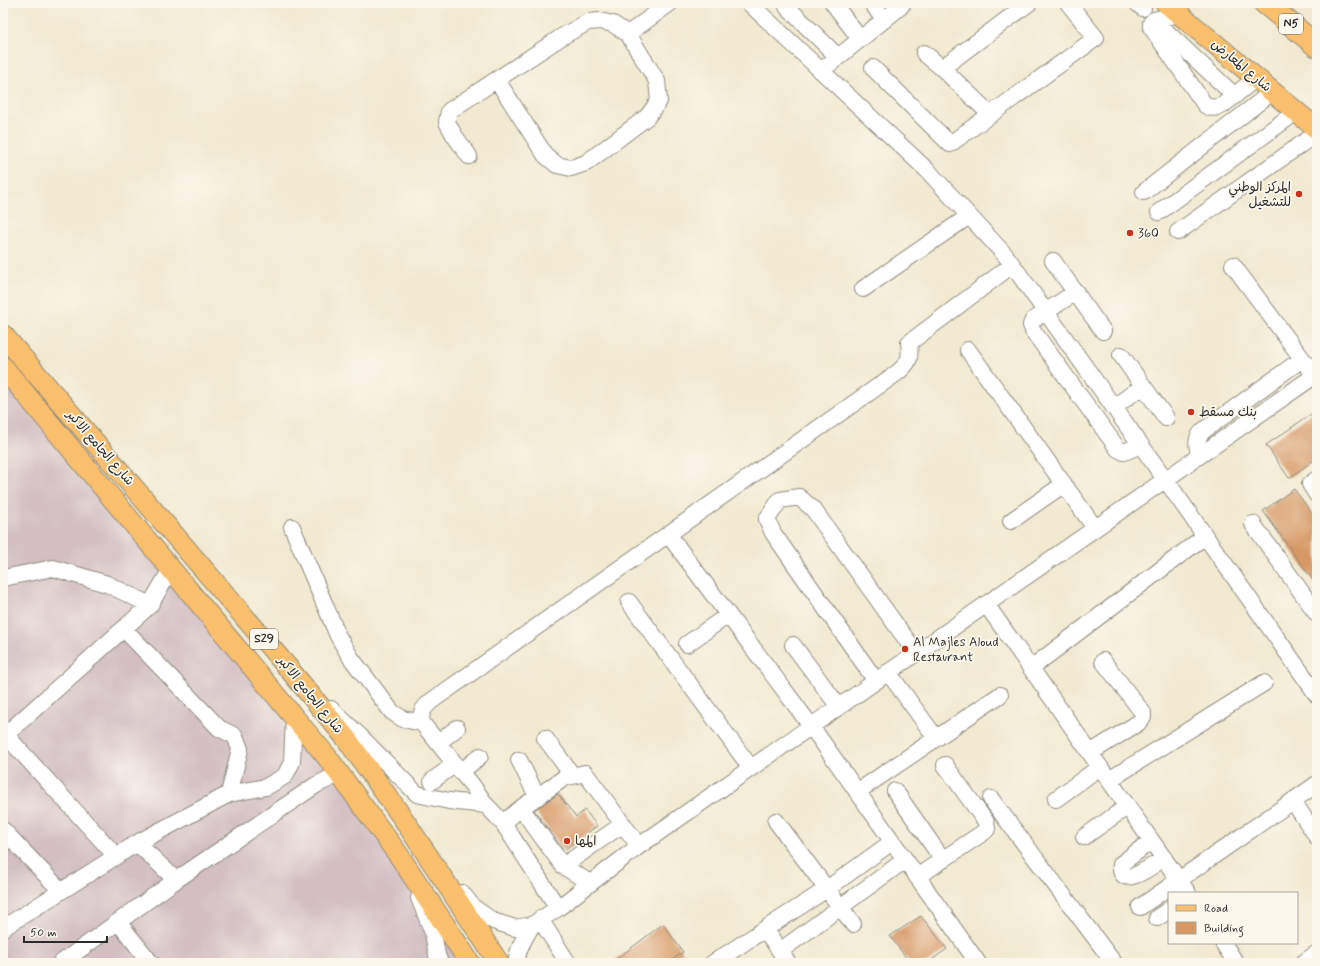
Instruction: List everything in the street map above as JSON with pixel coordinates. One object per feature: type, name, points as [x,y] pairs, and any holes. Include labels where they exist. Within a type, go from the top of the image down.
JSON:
[{"type":"highway","name":"N5","points":[[1265,3],[1317,46]]},
{"type":"main road","name":"شارع المعارض","points":[[1172,8],[1317,129]]},
{"type":"main road","name":"شارع الجامع الاكبر","points":[[3,335],[289,669],[346,738],[499,963]]},
{"type":"main road","name":"شارع الجامع الاكبر","points":[[3,367],[327,757],[400,857],[470,963]]},
{"type":"street","points":[[628,34],[670,3]]},
{"type":"street","points":[[749,3],[928,171],[1006,256],[1317,695]]},
{"type":"street","points":[[833,3],[860,39]]},
{"type":"street","points":[[872,3],[884,20]]},
{"type":"street","points":[[821,71],[903,3]]},
{"type":"street","points":[[942,68],[1029,3]]},
{"type":"street","points":[[873,68],[950,144],[1096,38],[1068,3]]},
{"type":"street","points":[[769,22],[790,5],[838,57]]},
{"type":"street","points":[[1172,8],[1154,20],[1151,23],[1151,27],[1205,105],[1211,108],[1219,107],[1235,96],[1256,78]]},
{"type":"street","points":[[1154,20],[1235,96]]},
{"type":"street","points":[[469,156],[447,122],[449,111],[563,36],[588,22],[600,21],[613,24],[628,34],[656,81],[659,101],[647,117],[586,163],[571,168],[557,165],[545,155],[497,80]]},
{"type":"street","points":[[924,53],[942,68],[991,115]]},
{"type":"street","points":[[1144,192],[1272,92]]},
{"type":"street","points":[[1159,212],[1296,112]]},
{"type":"street","points":[[1178,232],[1317,133]]},
{"type":"street","points":[[863,289],[969,216]]},
{"type":"street","points":[[1053,260],[1103,331]]},
{"type":"street","points":[[558,908],[503,823],[486,805],[422,723],[420,716],[423,709],[430,702],[897,373],[906,365],[910,355],[909,343],[1012,265]]},
{"type":"street","points":[[410,830],[429,848],[473,908],[493,921],[515,928],[536,922],[558,908],[639,846],[1316,374],[1302,359],[1233,265]]},
{"type":"street","points":[[1076,292],[1033,320],[1031,325],[1033,331],[1113,444],[1124,452],[1141,445]]},
{"type":"street","points":[[968,350],[1095,528]]},
{"type":"street","points":[[1121,355],[1166,418]]},
{"type":"street","points":[[1199,455],[1196,445],[1197,437],[1203,431],[1302,359]]},
{"type":"street","points":[[1114,407],[1143,386]]},
{"type":"street","points":[[1317,479],[1310,484],[1317,495]]},
{"type":"street","points":[[1011,521],[1064,484]]},
{"type":"street","points":[[916,653],[813,509],[799,497],[780,500],[767,518],[773,534],[882,677],[936,738]]},
{"type":"street","points":[[1254,524],[1317,614]]},
{"type":"street","points":[[292,528],[338,636],[351,658],[392,712],[404,719],[422,723]]},
{"type":"street","points":[[668,534],[811,726],[978,963]]},
{"type":"street","points":[[1031,668],[1205,536]]},
{"type":"street","points":[[3,578],[53,568],[107,584],[150,606]]},
{"type":"street","points":[[116,856],[4,735],[150,606],[171,569]]},
{"type":"street","points":[[629,602],[751,768]]},
{"type":"street","points":[[986,604],[1184,887]]},
{"type":"street","points":[[687,644],[728,615]]},
{"type":"street","points":[[124,629],[219,728],[234,736],[240,749],[229,794]]},
{"type":"street","points":[[792,645],[839,707]]},
{"type":"street","points":[[1090,752],[1138,723],[1143,717],[1143,713],[1103,661]]},
{"type":"street","points":[[289,669],[360,736],[417,794],[449,801],[486,805]]},
{"type":"street","points":[[1109,780],[1264,683]]},
{"type":"street","points":[[857,792],[1000,695]]},
{"type":"street","points":[[3,928],[137,842],[229,794],[266,787],[285,776],[292,762],[294,717]]},
{"type":"street","points":[[438,744],[457,728]]},
{"type":"street","points":[[545,738],[573,776]]},
{"type":"street","points":[[432,781],[480,756]]},
{"type":"street","points":[[519,760],[526,777],[538,797]]},
{"type":"street","points":[[917,877],[988,829],[986,822],[945,765]]},
{"type":"street","points":[[1056,799],[1100,766]]},
{"type":"street","points":[[503,823],[521,808],[564,778],[585,773],[639,846]]},
{"type":"street","points":[[61,963],[176,880],[316,785],[339,774]]},
{"type":"street","points":[[1174,892],[1184,887],[1293,801],[1317,784]]},
{"type":"street","points":[[895,791],[943,860]]},
{"type":"street","points":[[991,799],[1114,963]]},
{"type":"street","points":[[1293,801],[1317,837]]},
{"type":"street","points":[[1084,837],[1128,806]]},
{"type":"street","points":[[521,808],[563,866],[590,883]]},
{"type":"street","points":[[776,821],[853,924]]},
{"type":"street","points":[[563,866],[623,824]]},
{"type":"street","points":[[3,830],[61,891]]},
{"type":"street","points":[[1151,841],[1121,864],[1124,874],[1128,877],[1135,876],[1164,858]]},
{"type":"street","points":[[137,842],[176,880]]},
{"type":"street","points":[[713,963],[827,889],[892,842]]},
{"type":"street","points":[[400,857],[426,912],[440,963]]},
{"type":"street","points":[[765,929],[784,957],[841,907],[905,860]]},
{"type":"street","points":[[1140,908],[1168,895]]},
{"type":"street","points":[[118,922],[151,963]]},
{"type":"street","points":[[518,963],[517,959],[523,942],[536,922]]},
{"type":"street","points":[[536,922],[568,963]]},
{"type":"street","points":[[1224,944],[1236,963]]},
{"type":"street","points":[[1303,963],[1317,953]]},
{"type":"shaded area","points":[[3,366],[400,857],[470,963],[3,963]]},
{"type":"building","points":[[1317,410],[1317,458],[1289,478],[1266,445]]},
{"type":"building","points":[[1294,489],[1317,520],[1317,586],[1263,511]]},
{"type":"building","points":[[558,794],[576,817],[585,810],[597,826],[564,850],[534,810]]},
{"type":"building","points":[[921,916],[947,949],[927,963],[910,963],[890,936]]},
{"type":"building","points":[[663,924],[683,952],[668,963],[611,963]]},
{"type":"place","name":"المركز الوطني للتشغيل","points":[[1299,194]]},
{"type":"place","name":"360","points":[[1130,233]]},
{"type":"place","name":"بنك مسقط","points":[[1191,412]]},
{"type":"place","name":"Al Majles Aloud Restaurant","points":[[905,649]]},
{"type":"place","name":"المه‍ا","points":[[567,841]]}]
